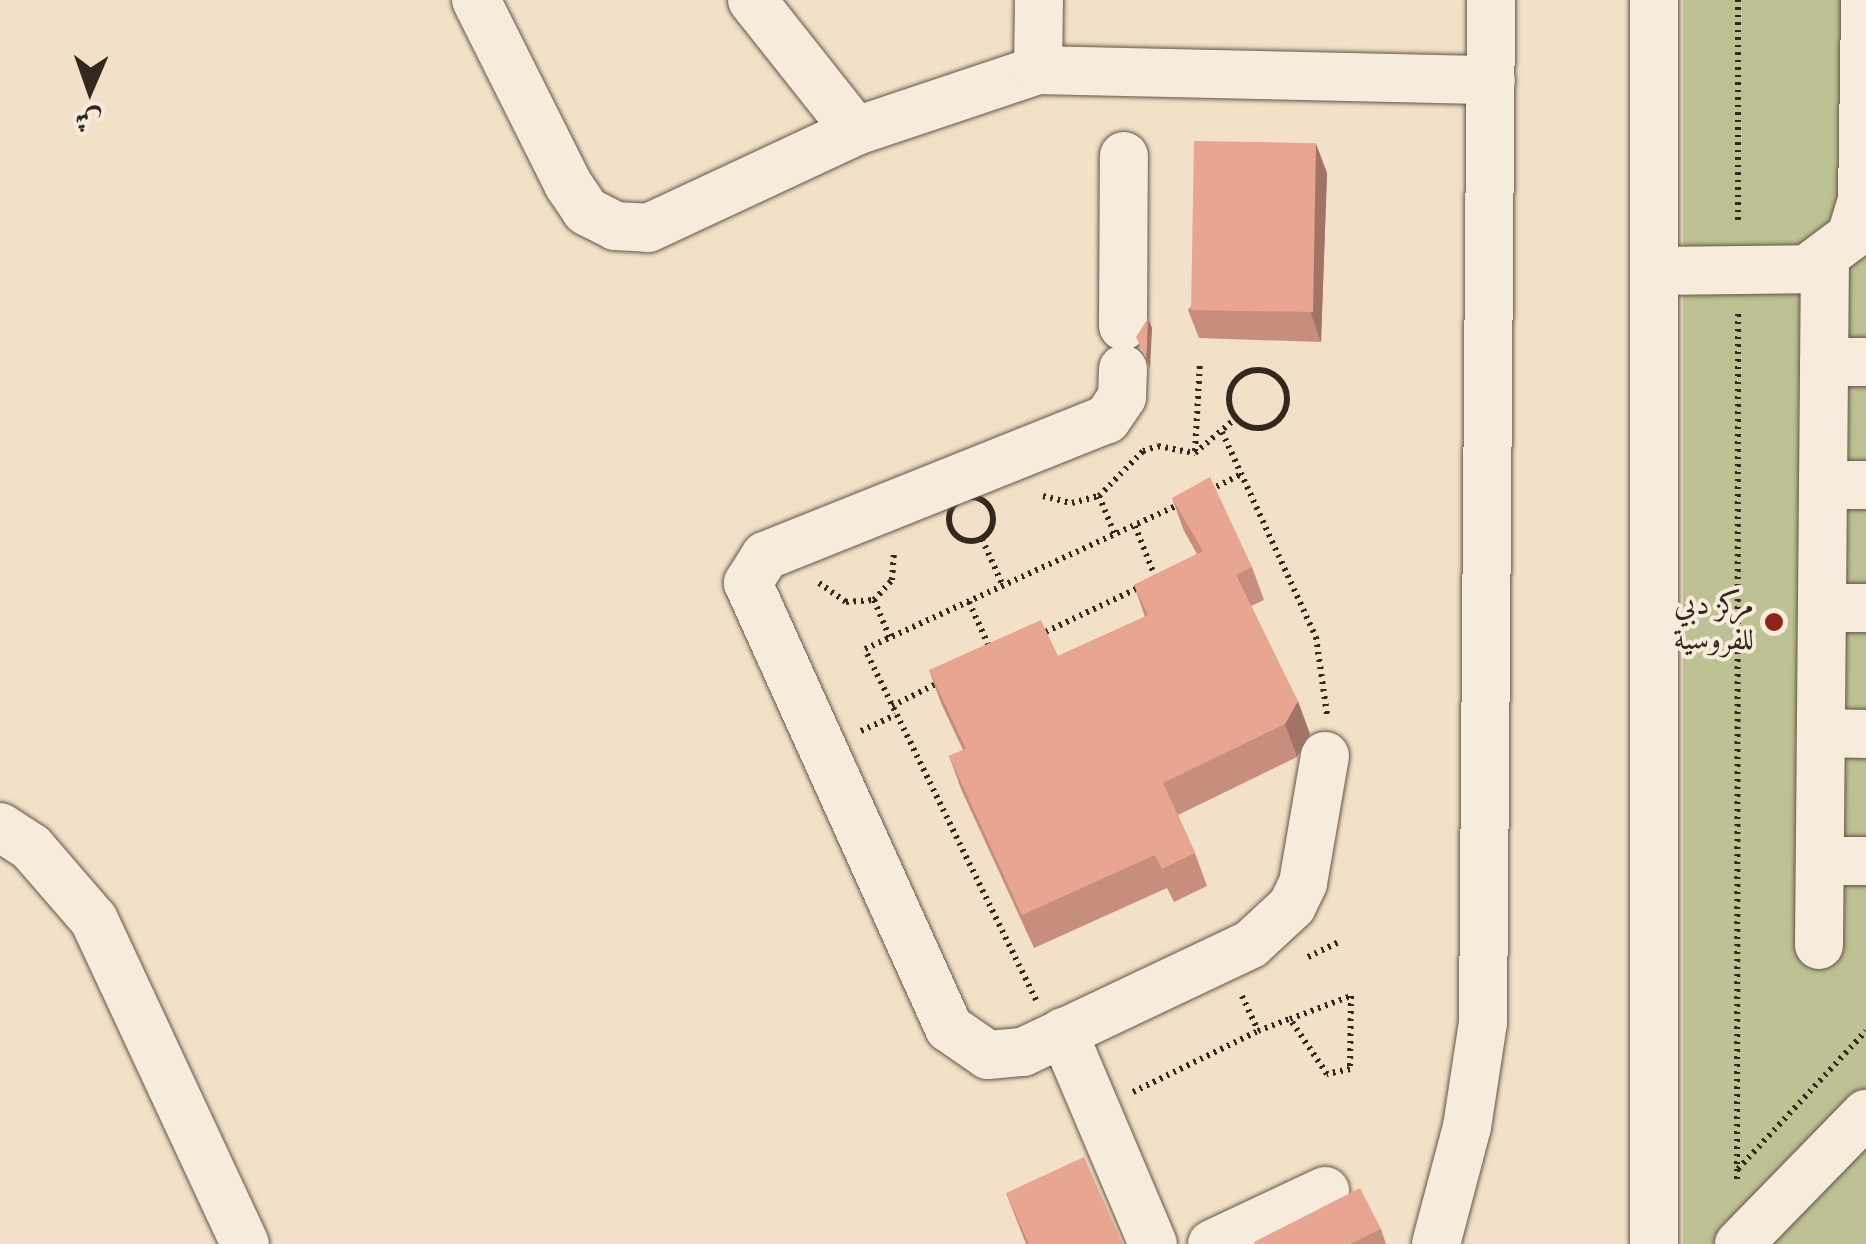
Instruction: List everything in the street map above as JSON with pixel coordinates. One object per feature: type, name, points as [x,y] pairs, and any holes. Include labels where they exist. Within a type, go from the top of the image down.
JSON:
[{"type":"street","points":[[476,0],[568,184],[586,211],[615,226],[648,228],[856,130],[1038,70],[1491,80]]},
{"type":"street","points":[[752,0],[856,130]]},
{"type":"street","points":[[1038,70],[1039,0]]},
{"type":"street","points":[[1436,1244],[1467,1127],[1483,1023],[1491,0]]},
{"type":"street","points":[[1654,0],[1654,1244]]},
{"type":"street","points":[[1654,272],[1788,272],[1825,262],[1851,236],[1862,201],[1866,0]]},
{"type":"street","points":[[1124,156],[1122,397],[1107,419],[765,556],[748,583],[949,1028],[988,1056],[1023,1052],[1252,944],[1274,927],[1303,883],[1325,756]]},
{"type":"street","points":[[1819,945],[1843,861],[1845,362],[1825,262]]},
{"type":"street","points":[[0,827],[31,848],[94,920],[245,1244]]},
{"type":"street","points":[[1058,1034],[1096,1109],[1154,1244]]},
{"type":"street","points":[[1739,1244],[1866,1114]]},
{"type":"street","points":[[1212,1244],[1325,1191]]},
{"type":"path","points":[[1737,1188],[1738,0]]},
{"type":"path","points":[[1195,452],[1200,362]]},
{"type":"path","points":[[1270,372],[1280,380],[1286,392],[1282,416],[1259,429],[1236,418],[1229,394],[1244,373],[1270,372]]},
{"type":"path","points":[[1032,493],[1072,503],[1099,496],[1150,447],[1195,452],[1236,418]]},
{"type":"path","points":[[1222,432],[1320,650],[1327,691],[1325,756]]},
{"type":"path","points":[[1206,492],[1242,474]]},
{"type":"path","points":[[1099,496],[1116,534]]},
{"type":"path","points":[[990,508],[1003,499]]},
{"type":"path","points":[[1058,1034],[865,649],[1188,500]]},
{"type":"path","points":[[1026,641],[1158,579],[1135,526]]},
{"type":"path","points":[[982,538],[1004,586]]},
{"type":"path","points":[[874,600],[890,638]]},
{"type":"path","points":[[968,602],[994,656]]},
{"type":"path","points":[[977,664],[1010,649]]},
{"type":"path","points":[[892,706],[960,673]]},
{"type":"path","points":[[1096,1109],[1290,1019],[1351,996],[1350,1069],[1327,1074],[1290,1019]]},
{"type":"path","points":[[1737,1170],[1866,1031]]},
{"type":"green space","name":"مركز دبي للفروسية","points":[[1683,0],[1866,0],[1866,1244],[1683,1244]]},
{"type":"building","points":[[1194,141],[1316,143],[1313,312],[1191,310]]},
{"type":"building","points":[[1148,318],[1146,358],[1136,337]]},
{"type":"building","points":[[1210,477],[1252,567],[1236,575],[1298,701],[1285,724],[1163,783],[1195,853],[1162,869],[1155,855],[1022,915],[949,756],[966,749],[929,670],[1041,620],[1058,656],[1148,615],[1134,585],[1203,551],[1172,498]]},
{"type":"building","points":[[1084,1157],[1123,1244],[1029,1244],[1006,1193]]},
{"type":"building","points":[[1360,1188],[1381,1229],[1350,1244],[1255,1244],[1254,1242]]},
{"type":"place","name":"مركز دبي للفروسية","points":[[1774,622]]}]
